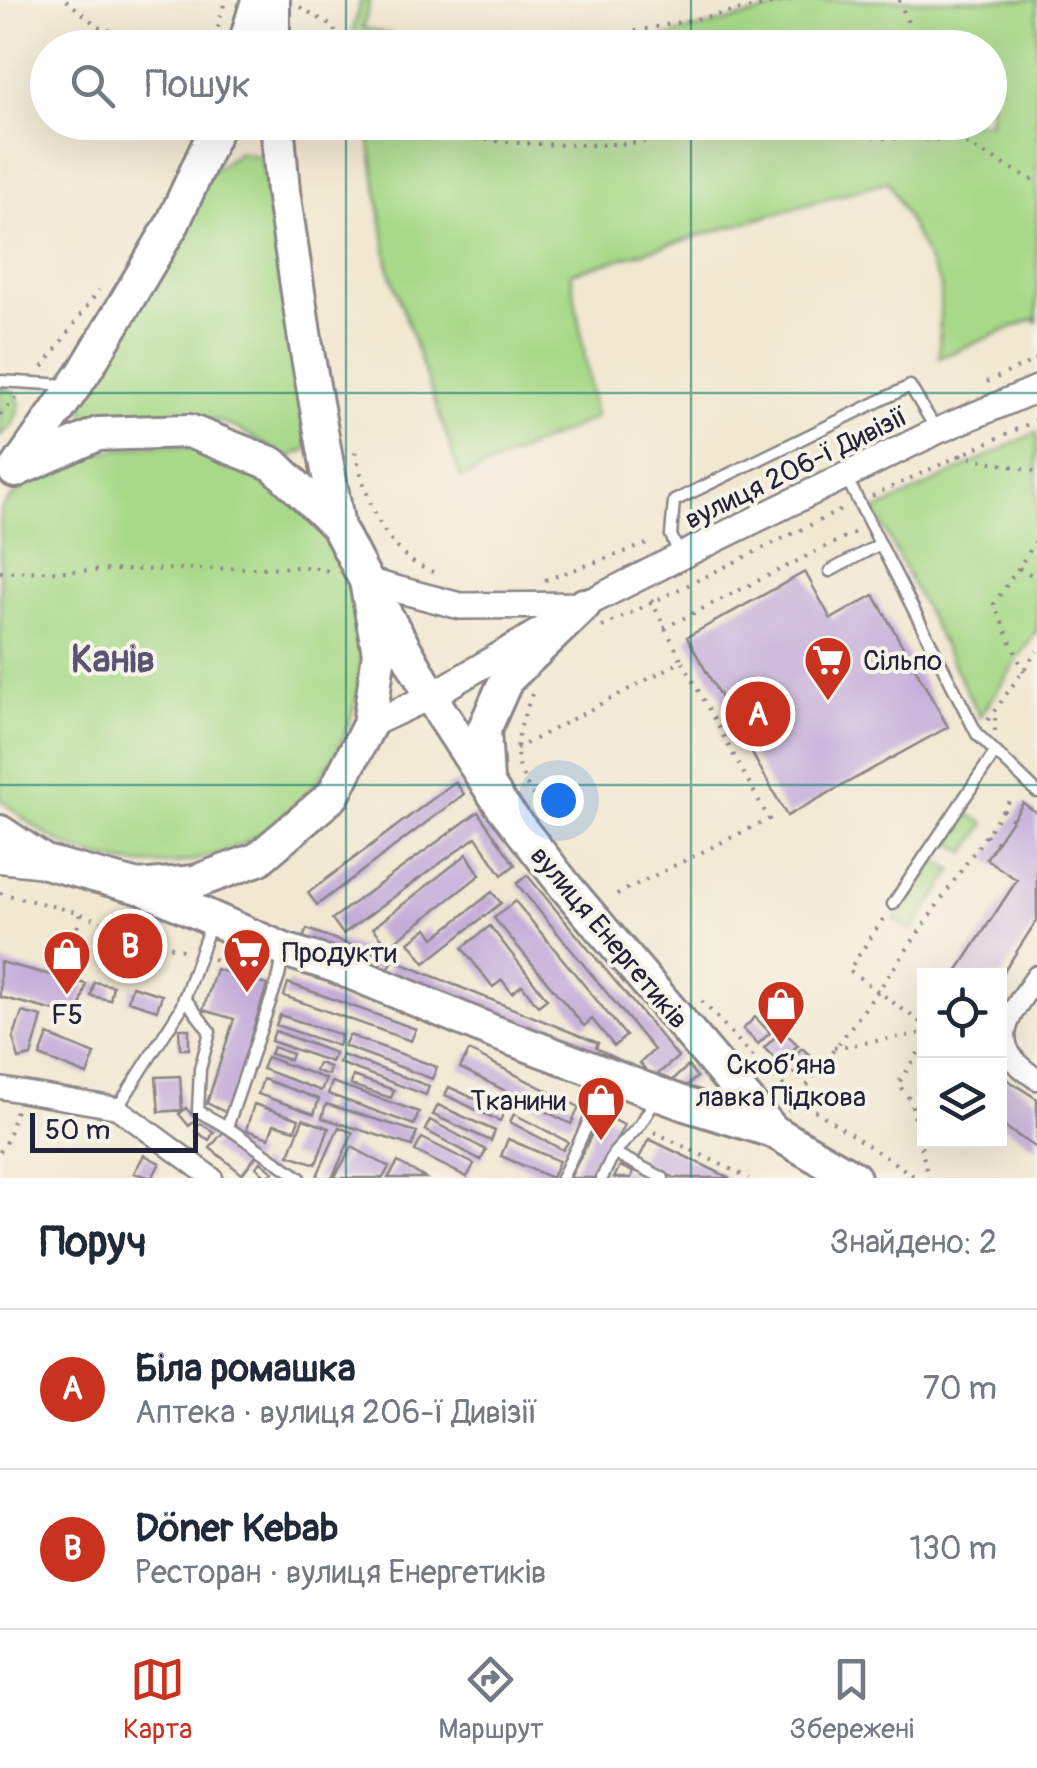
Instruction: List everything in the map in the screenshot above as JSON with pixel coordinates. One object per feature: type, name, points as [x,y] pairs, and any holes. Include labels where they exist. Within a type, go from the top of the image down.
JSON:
[{"type":"main road","points":[[249,30],[258,0]]},
{"type":"main road","points":[[277,30],[284,2]]},
{"type":"main road","points":[[8,478],[73,386],[173,223],[211,140]]},
{"type":"main road","points":[[0,858],[45,862],[138,886],[195,882],[258,860],[333,795],[369,724],[379,653],[366,582],[338,527],[303,326],[279,140]]},
{"type":"main road","points":[[8,478],[98,434],[188,432],[273,464],[338,527]]},
{"type":"main road","name":"вулиця Енергетиків","points":[[366,582],[500,803],[773,1130]]},
{"type":"main road","points":[[486,780],[484,730],[506,680],[591,617]]},
{"type":"main road","points":[[0,832],[45,862]]},
{"type":"main road","name":"вулиця Енергетиків","points":[[138,886],[213,916],[281,963],[334,965],[610,1076],[773,1130],[851,1177]]},
{"type":"street","name":"вулиця 206-ї Дивізії","points":[[369,724],[591,617],[676,546],[846,477],[937,431],[1037,389]]},
{"type":"street","name":"вулиця 206-ї Дивізії","points":[[366,582],[460,606],[591,617]]},
{"type":"street","points":[[1037,976],[1005,1022],[1006,1045],[1019,1068],[1037,1079]]},
{"type":"street","points":[[11,1090],[117,1108],[212,1178]]},
{"type":"lane","points":[[0,382],[73,386]]},
{"type":"lane","points":[[676,546],[674,501],[910,386],[937,431]]},
{"type":"lane","points":[[846,477],[976,734],[1037,792]]},
{"type":"lane","points":[[830,572],[880,544]]},
{"type":"lane","points":[[894,904],[994,754]]},
{"type":"lane","points":[[117,1108],[180,1010],[213,916]]},
{"type":"lane","points":[[227,1127],[281,963]]},
{"type":"lane","points":[[184,997],[210,1032],[200,1068],[198,1111],[300,1178]]},
{"type":"lane","points":[[562,1178],[610,1076]]},
{"type":"lane","points":[[602,1178],[614,1153],[640,1125],[659,1094]]},
{"type":"lane","points":[[614,1153],[663,1178]]},
{"type":"path","points":[[66,0],[101,30]]},
{"type":"path","points":[[218,30],[225,0]]},
{"type":"path","points":[[641,30],[791,0]]},
{"type":"path","points":[[899,0],[911,30]]},
{"type":"path","points":[[284,2],[335,30]]},
{"type":"path","points":[[513,140],[594,144],[645,140]]},
{"type":"path","points":[[958,140],[1037,182]]},
{"type":"path","points":[[0,415],[32,382],[100,288]]},
{"type":"path","points":[[976,387],[1037,359]]},
{"type":"path","points":[[591,617],[651,600],[1037,420]]},
{"type":"path","points":[[350,435],[366,492],[386,538],[426,570],[444,576]]},
{"type":"path","points":[[960,455],[1037,472]]},
{"type":"path","points":[[664,628],[869,524]]},
{"type":"path","points":[[1024,672],[994,604],[1037,540]]},
{"type":"path","points":[[535,581],[676,546]]},
{"type":"path","points":[[0,572],[313,567],[366,582]]},
{"type":"path","points":[[1019,568],[1037,578]]},
{"type":"path","points":[[610,898],[769,819],[651,600]]},
{"type":"path","points":[[995,710],[1037,650]]},
{"type":"path","points":[[516,749],[682,661]]},
{"type":"path","points":[[535,686],[518,730],[516,749],[520,775],[550,819]]},
{"type":"path","points":[[773,1130],[878,991],[1012,797]]},
{"type":"path","points":[[1003,810],[1012,819]]},
{"type":"path","points":[[986,835],[996,843]]},
{"type":"path","points":[[0,893],[80,913],[198,956],[281,963]]},
{"type":"path","points":[[894,904],[849,970],[917,1020]]},
{"type":"path","points":[[68,979],[80,913]]},
{"type":"path","points":[[693,992],[798,1099],[917,1178]]},
{"type":"path","points":[[834,1048],[917,1033]]},
{"type":"path","points":[[917,1055],[898,1084],[911,1101],[928,1178]]},
{"type":"path","points":[[0,1152],[8,1140],[11,1090]]},
{"type":"path","points":[[640,1125],[749,1178]]},
{"type":"green space","points":[[361,0],[370,0],[363,28],[372,30],[353,30]]},
{"type":"green space","points":[[812,0],[1037,0],[1037,322],[1033,319],[939,358],[941,286],[888,181],[571,273],[595,418],[461,478],[389,269],[370,140],[1007,140],[1007,30],[692,30]]},
{"type":"green space","points":[[239,152],[261,157],[308,449],[287,458],[240,430],[207,419],[118,419],[83,412],[82,395],[210,172]]},
{"type":"green space","points":[[1,386],[15,392],[20,404],[13,424],[0,437]]},
{"type":"green space","points":[[1037,432],[1037,630],[980,717],[875,511]]},
{"type":"green space","points":[[161,444],[207,451],[245,465],[300,506],[322,532],[353,595],[361,659],[350,721],[321,776],[278,821],[223,852],[160,864],[77,850],[42,832],[0,799],[0,510],[34,480],[73,460]]},
{"type":"green space","points":[[968,813],[985,824],[966,853],[949,841]]},
{"type":"green space","points":[[936,860],[953,871],[912,931],[895,920]]},
{"type":"building","name":"Сільпо","points":[[805,572],[831,619],[874,595],[948,727],[787,816],[687,637]]},
{"type":"building","points":[[455,782],[464,794],[317,905],[308,893]]},
{"type":"building","points":[[1023,803],[1037,813],[1037,920],[1006,968],[959,968],[1017,880],[986,859]]},
{"type":"building","points":[[478,812],[515,865],[502,875],[476,837],[343,934],[332,919]]},
{"type":"building","points":[[467,854],[480,875],[389,946],[373,928]]},
{"type":"building","points":[[527,875],[678,1057],[653,1078],[640,1063],[654,1050],[517,884]]},
{"type":"building","points":[[492,892],[501,903],[425,963],[409,942],[427,928],[434,938]]},
{"type":"building","points":[[515,901],[626,1036],[614,1046],[592,1019],[584,1026],[494,918]]},
{"type":"building","points":[[490,926],[547,999],[538,1006],[522,985],[512,993],[502,980],[493,987],[462,948]]},
{"type":"building","points":[[307,929],[383,957],[378,971],[301,942]]},
{"type":"building","points":[[114,935],[149,940],[146,958],[111,952]]},
{"type":"building","points":[[393,960],[598,1043],[596,1048],[634,1067],[630,1075],[387,973]]},
{"type":"building","points":[[0,962],[86,984],[78,1017],[0,997]]},
{"type":"building","points":[[216,969],[267,985],[227,1113],[207,1103],[234,1019],[203,1010]]},
{"type":"building","points":[[94,982],[113,986],[110,1000],[91,996]]},
{"type":"building","points":[[288,983],[416,1029],[411,1041],[284,996]]},
{"type":"building","points":[[132,986],[162,995],[157,1010],[128,1001]]},
{"type":"building","points":[[22,1012],[42,1017],[31,1056],[19,1059],[13,1038]]},
{"type":"building","points":[[280,1015],[341,1035],[338,1046],[276,1025]]},
{"type":"building","points":[[755,1017],[770,1033],[758,1044],[743,1029]]},
{"type":"building","points":[[179,1029],[189,1029],[189,1049],[180,1049]]},
{"type":"building","name":"Скоб’яна лавка Підкова","points":[[782,1030],[798,1045],[780,1063],[764,1048]]},
{"type":"building","points":[[275,1031],[335,1053],[331,1062],[271,1041]]},
{"type":"building","points":[[48,1035],[95,1054],[87,1075],[40,1056]]},
{"type":"building","points":[[349,1035],[437,1067],[432,1079],[344,1046]]},
{"type":"building","points":[[273,1047],[292,1054],[290,1060],[270,1054]]},
{"type":"building","points":[[802,1048],[815,1060],[799,1078],[786,1066]]},
{"type":"building","points":[[469,1051],[579,1107],[571,1124],[460,1068]]},
{"type":"building","points":[[342,1055],[429,1086],[426,1095],[339,1063]]},
{"type":"building","points":[[267,1057],[326,1079],[321,1091],[262,1069]]},
{"type":"building","points":[[318,1063],[330,1067],[328,1075],[315,1071]]},
{"type":"building","points":[[688,1066],[697,1077],[675,1096],[666,1086]]},
{"type":"building","points":[[180,1076],[182,1110],[159,1112],[156,1077]]},
{"type":"building","points":[[353,1076],[394,1090],[391,1098],[351,1085]]},
{"type":"building","points":[[263,1079],[319,1099],[314,1114],[258,1094]]},
{"type":"building","points":[[1007,1080],[1037,1099],[1037,1148],[1007,1129]]},
{"type":"building","points":[[332,1082],[419,1112],[414,1125],[328,1094]]},
{"type":"building","points":[[449,1087],[504,1112],[500,1121],[445,1095]]},
{"type":"building","points":[[254,1104],[299,1119],[295,1130],[274,1124],[269,1138],[246,1130]]},
{"type":"building","points":[[326,1104],[417,1132],[412,1146],[322,1118]]},
{"type":"building","points":[[438,1105],[495,1131],[491,1141],[433,1115]]},
{"type":"building","points":[[186,1108],[196,1120],[189,1126],[179,1114]]},
{"type":"building","points":[[514,1114],[568,1142],[563,1150],[510,1122]]},
{"type":"building","points":[[602,1114],[624,1125],[597,1178],[570,1178]]},
{"type":"building","points":[[303,1119],[329,1128],[316,1164],[289,1155]]},
{"type":"building","points":[[430,1120],[486,1150],[481,1160],[425,1130]]},
{"type":"building","points":[[200,1123],[214,1132],[209,1140],[195,1131]]},
{"type":"building","points":[[339,1127],[353,1133],[332,1178],[316,1178]]},
{"type":"building","points":[[225,1130],[257,1155],[242,1174],[210,1148]]},
{"type":"building","points":[[422,1138],[474,1164],[467,1177],[415,1151]]},
{"type":"building","points":[[508,1139],[559,1161],[552,1178],[501,1156]]},
{"type":"building","points":[[649,1139],[730,1178],[675,1178],[638,1160]]},
{"type":"building","points":[[352,1147],[389,1167],[383,1178],[334,1178]]},
{"type":"building","points":[[144,1155],[160,1163],[152,1178],[134,1173]]},
{"type":"building","points":[[261,1162],[273,1172],[267,1178],[256,1167]]},
{"type":"building","points":[[398,1162],[425,1178],[388,1178]]},
{"type":"building","points":[[620,1166],[633,1172],[631,1178],[614,1178]]},
{"type":"place","name":"Сільпо","points":[[828,702]]},
{"type":"place","name":"Біла ромашка","points":[[758,714]]},
{"type":"place","name":"Döner Kebab","points":[[130,946]]},
{"type":"place","name":"Продукти","points":[[247,994]]},
{"type":"place","name":"F5","points":[[67,996]]},
{"type":"place","name":"Скоб’яна лавка Підкова","points":[[781,1046]]},
{"type":"place","name":"Тканини","points":[[601,1142]]},
{"type":"district","name":"Канів","points":[[113,659]]}]
